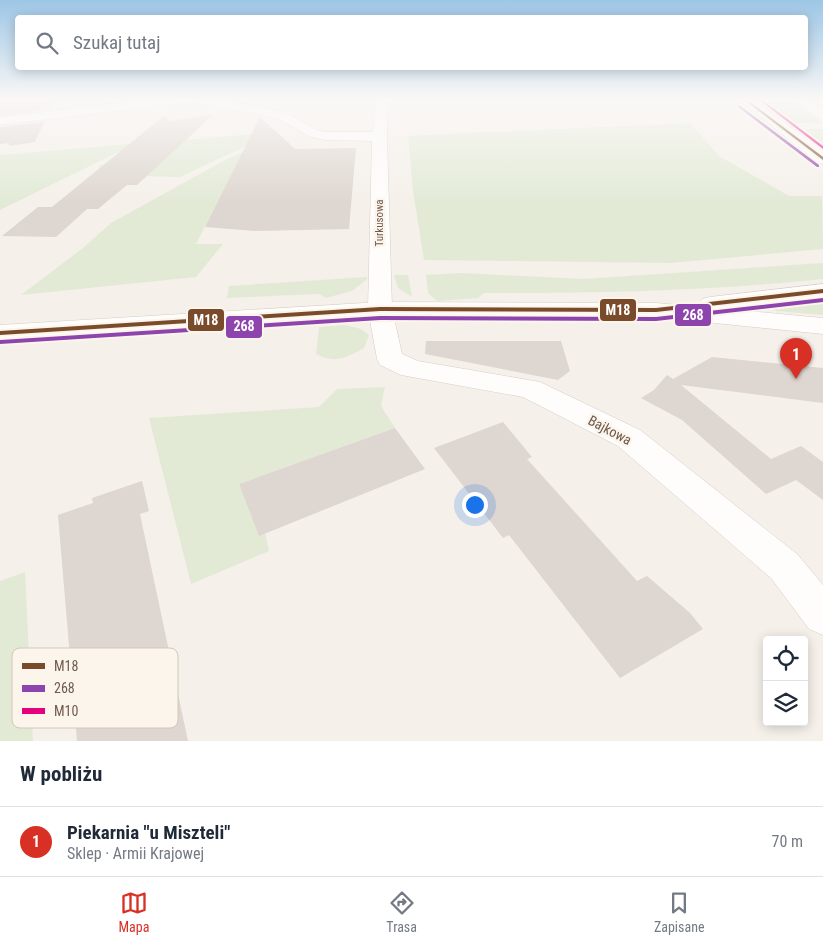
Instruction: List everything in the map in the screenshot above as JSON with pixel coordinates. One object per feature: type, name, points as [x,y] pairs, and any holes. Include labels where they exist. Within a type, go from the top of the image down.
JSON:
[{"type":"street","points":[[314,134],[325,136],[380,137]]},
{"type":"street","name":"Turkusowa","points":[[380,134],[380,309]]},
{"type":"street","points":[[790,134],[823,159]]},
{"type":"street","points":[[656,310],[823,292]]},
{"type":"street","points":[[0,333],[380,309],[656,310],[823,326]]},
{"type":"street","name":"Bajkowa","points":[[380,309],[390,359],[411,369],[530,390],[629,438],[784,566],[823,616]]},
{"type":"green space","points":[[272,134],[180,177],[142,176],[97,167],[157,142]]},
{"type":"green space","points":[[460,134],[699,134],[719,156],[789,196],[822,196],[823,249],[671,263],[424,260],[413,191],[408,136]]},
{"type":"green space","points":[[801,134],[823,134],[823,149]]},
{"type":"green space","points":[[141,143],[110,156],[0,210],[0,155]]},
{"type":"green space","points":[[260,145],[241,165],[236,165],[196,244],[223,244],[196,277],[21,295],[83,248],[111,223],[225,160]]},
{"type":"green space","points":[[823,263],[823,279],[654,291],[484,293],[478,298],[437,301],[428,293],[426,275],[461,273],[584,279]]},
{"type":"green space","points":[[394,275],[408,275],[412,297],[398,288]]},
{"type":"green space","points":[[367,277],[352,291],[326,298],[319,294],[227,298],[229,286]]},
{"type":"green space","points":[[823,299],[823,315],[776,311],[769,307],[774,304]]},
{"type":"green space","points":[[345,325],[361,329],[369,335],[364,348],[352,355],[335,359],[329,359],[316,354],[319,327]]},
{"type":"green space","points":[[385,387],[381,406],[395,428],[239,484],[259,535],[265,533],[269,551],[191,584],[149,418],[319,407],[337,389]]},
{"type":"green space","points":[[25,572],[29,648],[12,648],[12,728],[32,728],[33,741],[0,741],[0,581]]},
{"type":"building","points":[[0,134],[39,134],[35,142],[9,146],[9,143],[0,144]]},
{"type":"building","points":[[142,134],[193,134],[137,185],[127,185],[98,209],[87,209],[56,237],[2,236],[38,207],[52,207]]},
{"type":"building","points":[[252,134],[278,134],[295,149],[356,148],[349,229],[255,231],[205,227]]},
{"type":"building","points":[[426,341],[561,341],[570,371],[558,380],[425,354]]},
{"type":"building","points":[[712,357],[823,368],[823,403],[681,385],[771,459],[801,446],[823,462],[823,500],[796,480],[766,494],[682,420],[641,398],[654,390],[667,375],[673,379]]},
{"type":"building","points":[[503,422],[532,457],[527,459],[637,581],[647,576],[690,613],[703,629],[620,678],[509,535],[503,538],[434,448]]},
{"type":"building","points":[[395,428],[425,469],[259,536],[239,484]]},
{"type":"building","points":[[142,481],[149,511],[140,514],[168,648],[69,648],[58,515],[93,503],[92,498]]},
{"type":"building","points":[[178,694],[188,741],[77,741],[76,728],[178,728]]},
{"type":"transit line","name":"268","points":[[775,134],[818,166]]},
{"type":"transit line","name":"M18","points":[[790,134],[823,159]]},
{"type":"transit line","name":"M10","points":[[804,134],[823,148]]},
{"type":"transit line","name":"M18","points":[[0,333],[380,309],[656,310],[823,291]]},
{"type":"transit line","name":"268","points":[[1,342],[380,318],[656,319],[823,300]]},
{"type":"place","name":"Piekarnia \"u Miszteli\"","points":[[796,379]]}]
